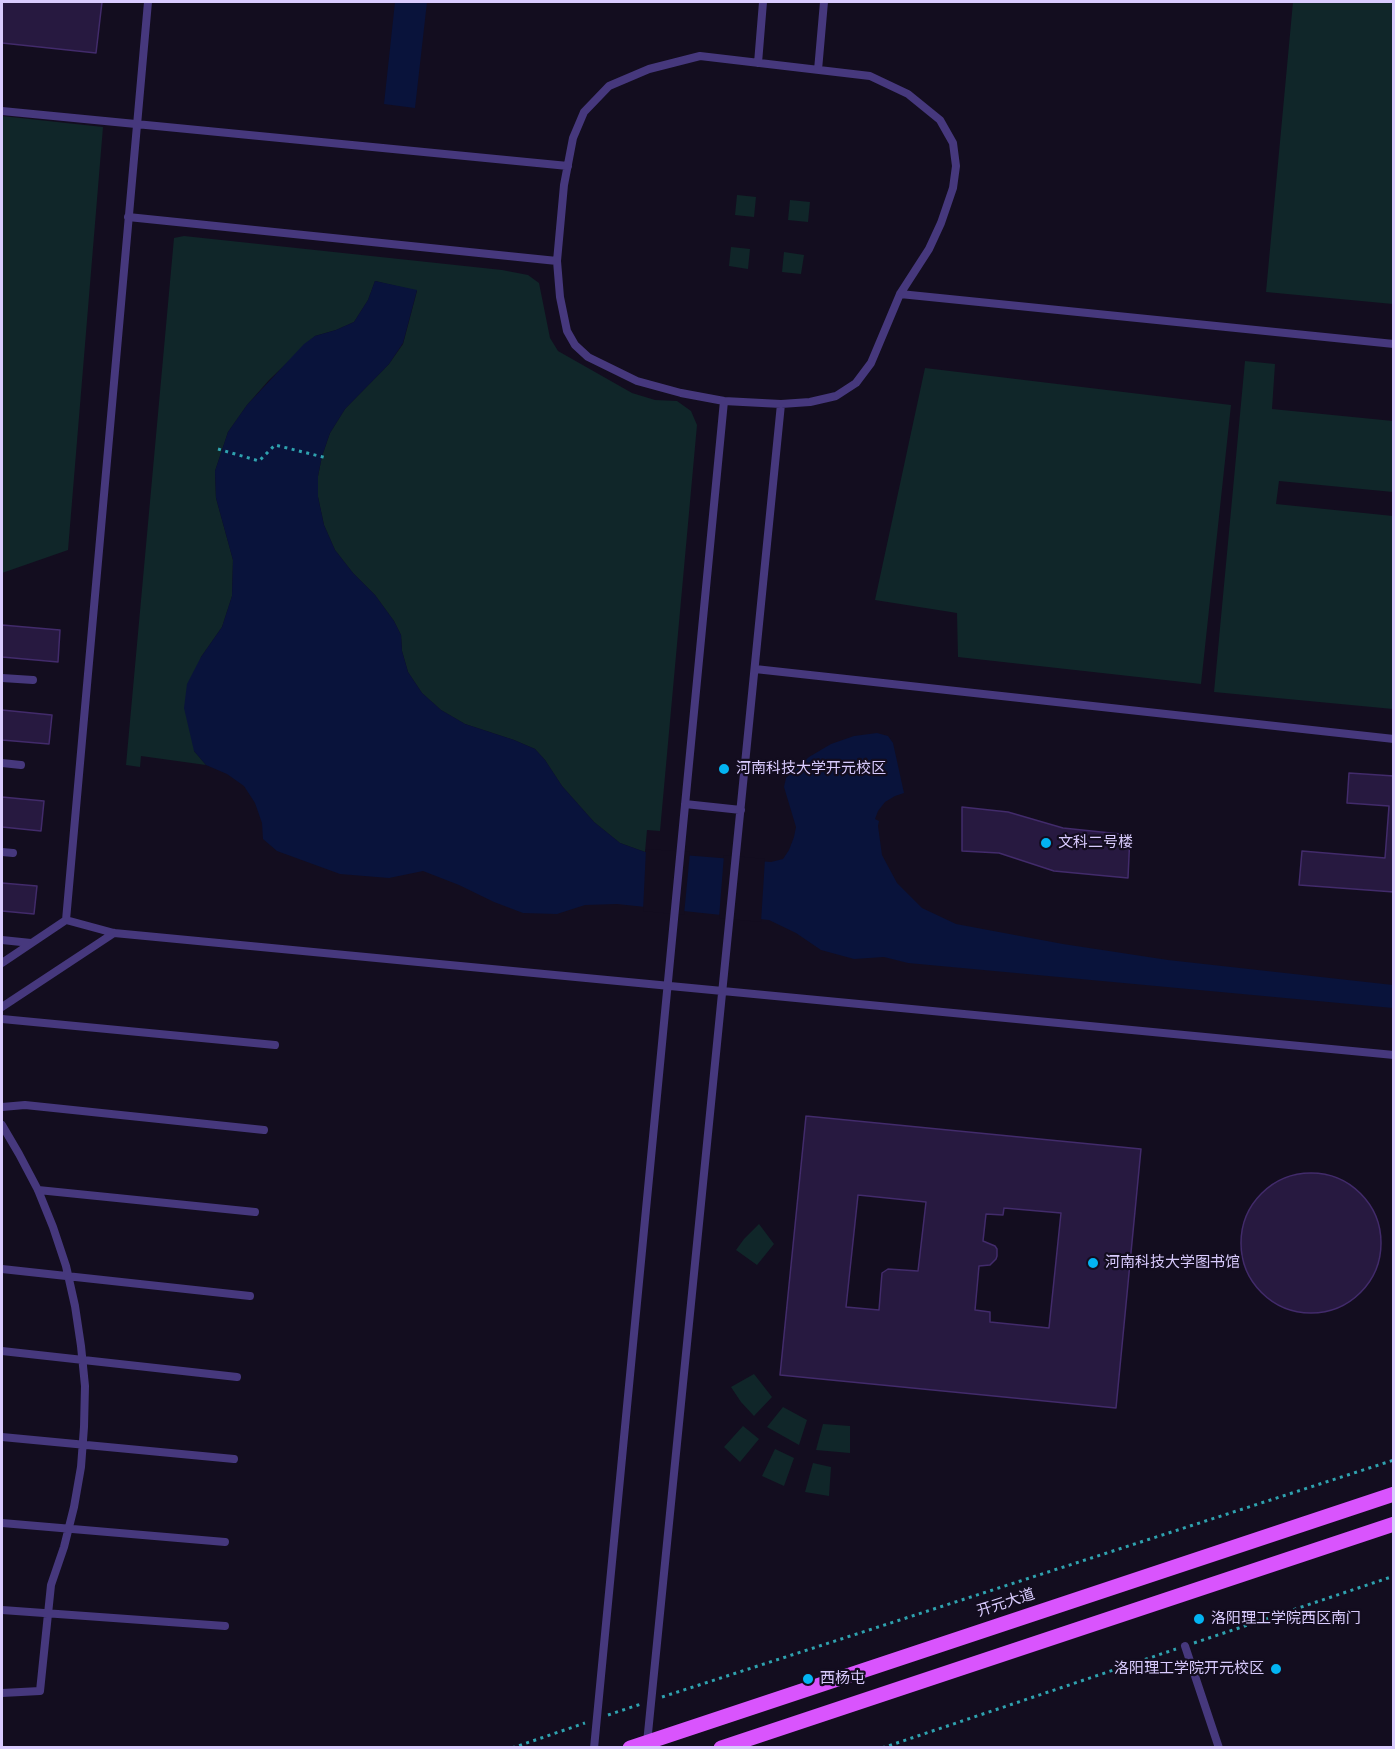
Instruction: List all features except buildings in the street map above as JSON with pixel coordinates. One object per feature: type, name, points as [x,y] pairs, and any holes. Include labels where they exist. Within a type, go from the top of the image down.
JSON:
[{"type":"main road","name":"开元大道","points":[[630,1748],[647,1745],[1394,1494]]},
{"type":"main road","points":[[721,1748],[1394,1524]]},
{"type":"lane","points":[[66,920],[148,2]]},
{"type":"lane","points":[[758,63],[763,2]]},
{"type":"lane","points":[[818,70],[824,2]]},
{"type":"lane","points":[[700,56],[818,70],[870,76],[908,94],[940,120],[953,143],[956,166],[953,188],[941,223],[900,294],[871,363],[856,383],[836,396],[810,402],[782,404],[724,401],[681,393],[637,381],[588,357],[575,345],[567,331],[560,297],[557,261],[564,185],[573,138],[584,112],[609,86],[649,69],[700,56]]},
{"type":"lane","points":[[2,111],[568,166]]},
{"type":"lane","points":[[128,217],[557,261]]},
{"type":"lane","points":[[900,294],[1394,344]]},
{"type":"lane","points":[[594,1748],[724,401]]},
{"type":"lane","points":[[647,1745],[782,404]]},
{"type":"lane","points":[[755,669],[1394,739]]},
{"type":"lane","points":[[2,678],[33,680]]},
{"type":"lane","points":[[2,763],[21,765]]},
{"type":"lane","points":[[685,804],[741,810]]},
{"type":"lane","points":[[2,852],[13,853]]},
{"type":"lane","points":[[2,963],[66,920],[114,933],[1394,1055]]},
{"type":"lane","points":[[2,1007],[114,933]]},
{"type":"lane","points":[[2,940],[32,943]]},
{"type":"lane","points":[[2,1019],[275,1045]]},
{"type":"lane","points":[[2,1107],[25,1105],[264,1130]]},
{"type":"lane","points":[[2,1125],[38,1190],[53,1227],[75,1306],[84,1386],[82,1444],[74,1507],[51,1585],[40,1692],[2,1694]]},
{"type":"lane","points":[[38,1190],[255,1212]]},
{"type":"lane","points":[[2,1269],[250,1296]]},
{"type":"lane","points":[[2,1351],[237,1377]]},
{"type":"lane","points":[[2,1437],[234,1459]]},
{"type":"lane","points":[[2,1523],[225,1542]]},
{"type":"lane","points":[[2,1610],[225,1626]]},
{"type":"lane","points":[[1185,1646],[1219,1748]]},
{"type":"path","points":[[218,449],[259,461],[275,445],[327,458]]},
{"type":"path","points":[[512,1748],[1394,1460]]},
{"type":"path","points":[[882,1748],[1394,1576]]},
{"type":"green space","points":[[1293,2],[1393,2],[1393,304],[1266,292]]},
{"type":"green space","points":[[2,116],[103,127],[68,550],[2,573]]},
{"type":"green space","points":[[737,195],[756,197],[754,217],[735,215]]},
{"type":"green space","points":[[790,200],[810,202],[808,222],[788,220]]},
{"type":"green space","points":[[184,236],[502,270],[528,275],[539,283],[550,338],[558,351],[632,393],[655,400],[677,401],[691,411],[697,425],[660,831],[647,830],[645,852],[620,843],[594,822],[562,786],[535,749],[465,724],[441,710],[422,693],[408,672],[402,651],[401,635],[394,621],[375,595],[353,573],[335,550],[324,525],[318,497],[318,476],[322,456],[330,433],[345,409],[389,364],[403,344],[417,291],[375,281],[368,300],[354,322],[315,336],[269,380],[228,432],[215,471],[216,498],[233,560],[232,596],[222,627],[201,657],[194,751],[206,765],[141,756],[140,767],[126,765],[174,238]]},
{"type":"green space","points":[[731,247],[750,249],[748,269],[729,266]]},
{"type":"green space","points":[[784,252],[804,255],[801,274],[782,272]]},
{"type":"green space","points":[[1245,361],[1275,364],[1272,409],[1393,421],[1393,492],[1279,481],[1276,504],[1393,516],[1393,709],[1214,692]]},
{"type":"green space","points":[[925,368],[1231,405],[1201,684],[958,657],[957,613],[875,600]]},
{"type":"green space","points":[[759,1224],[774,1244],[757,1265],[736,1250]]},
{"type":"green space","points":[[754,1374],[772,1397],[754,1416],[731,1387]]},
{"type":"green space","points":[[783,1407],[807,1420],[799,1445],[767,1427]]},
{"type":"green space","points":[[823,1424],[850,1426],[850,1453],[816,1450]]},
{"type":"green space","points":[[743,1426],[759,1439],[740,1462],[724,1447]]},
{"type":"green space","points":[[775,1449],[794,1458],[784,1486],[762,1476]]},
{"type":"green space","points":[[813,1463],[831,1467],[829,1496],[805,1492]]},
{"type":"water","points":[[395,2],[427,2],[415,108],[384,104]]},
{"type":"water","points":[[375,281],[417,290],[403,343],[389,364],[345,409],[330,433],[318,476],[318,497],[324,525],[335,550],[353,573],[375,595],[394,621],[401,635],[402,651],[408,672],[422,693],[441,710],[465,724],[535,749],[562,786],[594,822],[620,843],[645,852],[771,862],[783,859],[789,850],[796,827],[784,787],[786,778],[809,757],[831,744],[854,736],[877,733],[888,736],[893,743],[904,793],[885,802],[875,819],[879,821],[882,855],[897,883],[922,908],[956,924],[1063,944],[1168,960],[1393,985],[1393,1008],[908,963],[884,957],[854,959],[821,950],[796,933],[769,920],[617,904],[585,905],[557,914],[523,913],[423,871],[389,878],[340,874],[277,851],[263,839],[262,823],[255,803],[244,786],[227,774],[206,765],[194,751],[184,708],[187,684],[201,657],[222,627],[232,596],[233,560],[216,498],[215,471],[228,432],[247,405],[304,344],[315,336],[354,322],[368,300]]},
{"type":"pier","points":[[646,849],[690,852],[684,915],[643,911]]},
{"type":"pier","points":[[724,855],[765,859],[761,922],[719,918]]},
{"type":"place","name":"河南科技大学开元校区","points":[[724,769]]},
{"type":"place","name":"文科二号楼","points":[[1046,843]]},
{"type":"place","name":"河南科技大学图书馆","points":[[1093,1263]]},
{"type":"place","name":"洛阳理工学院西区南门","points":[[1199,1619]]},
{"type":"place","name":"洛阳理工学院开元校区","points":[[1276,1669]]},
{"type":"place","name":"西杨屯","points":[[808,1679]]}]
